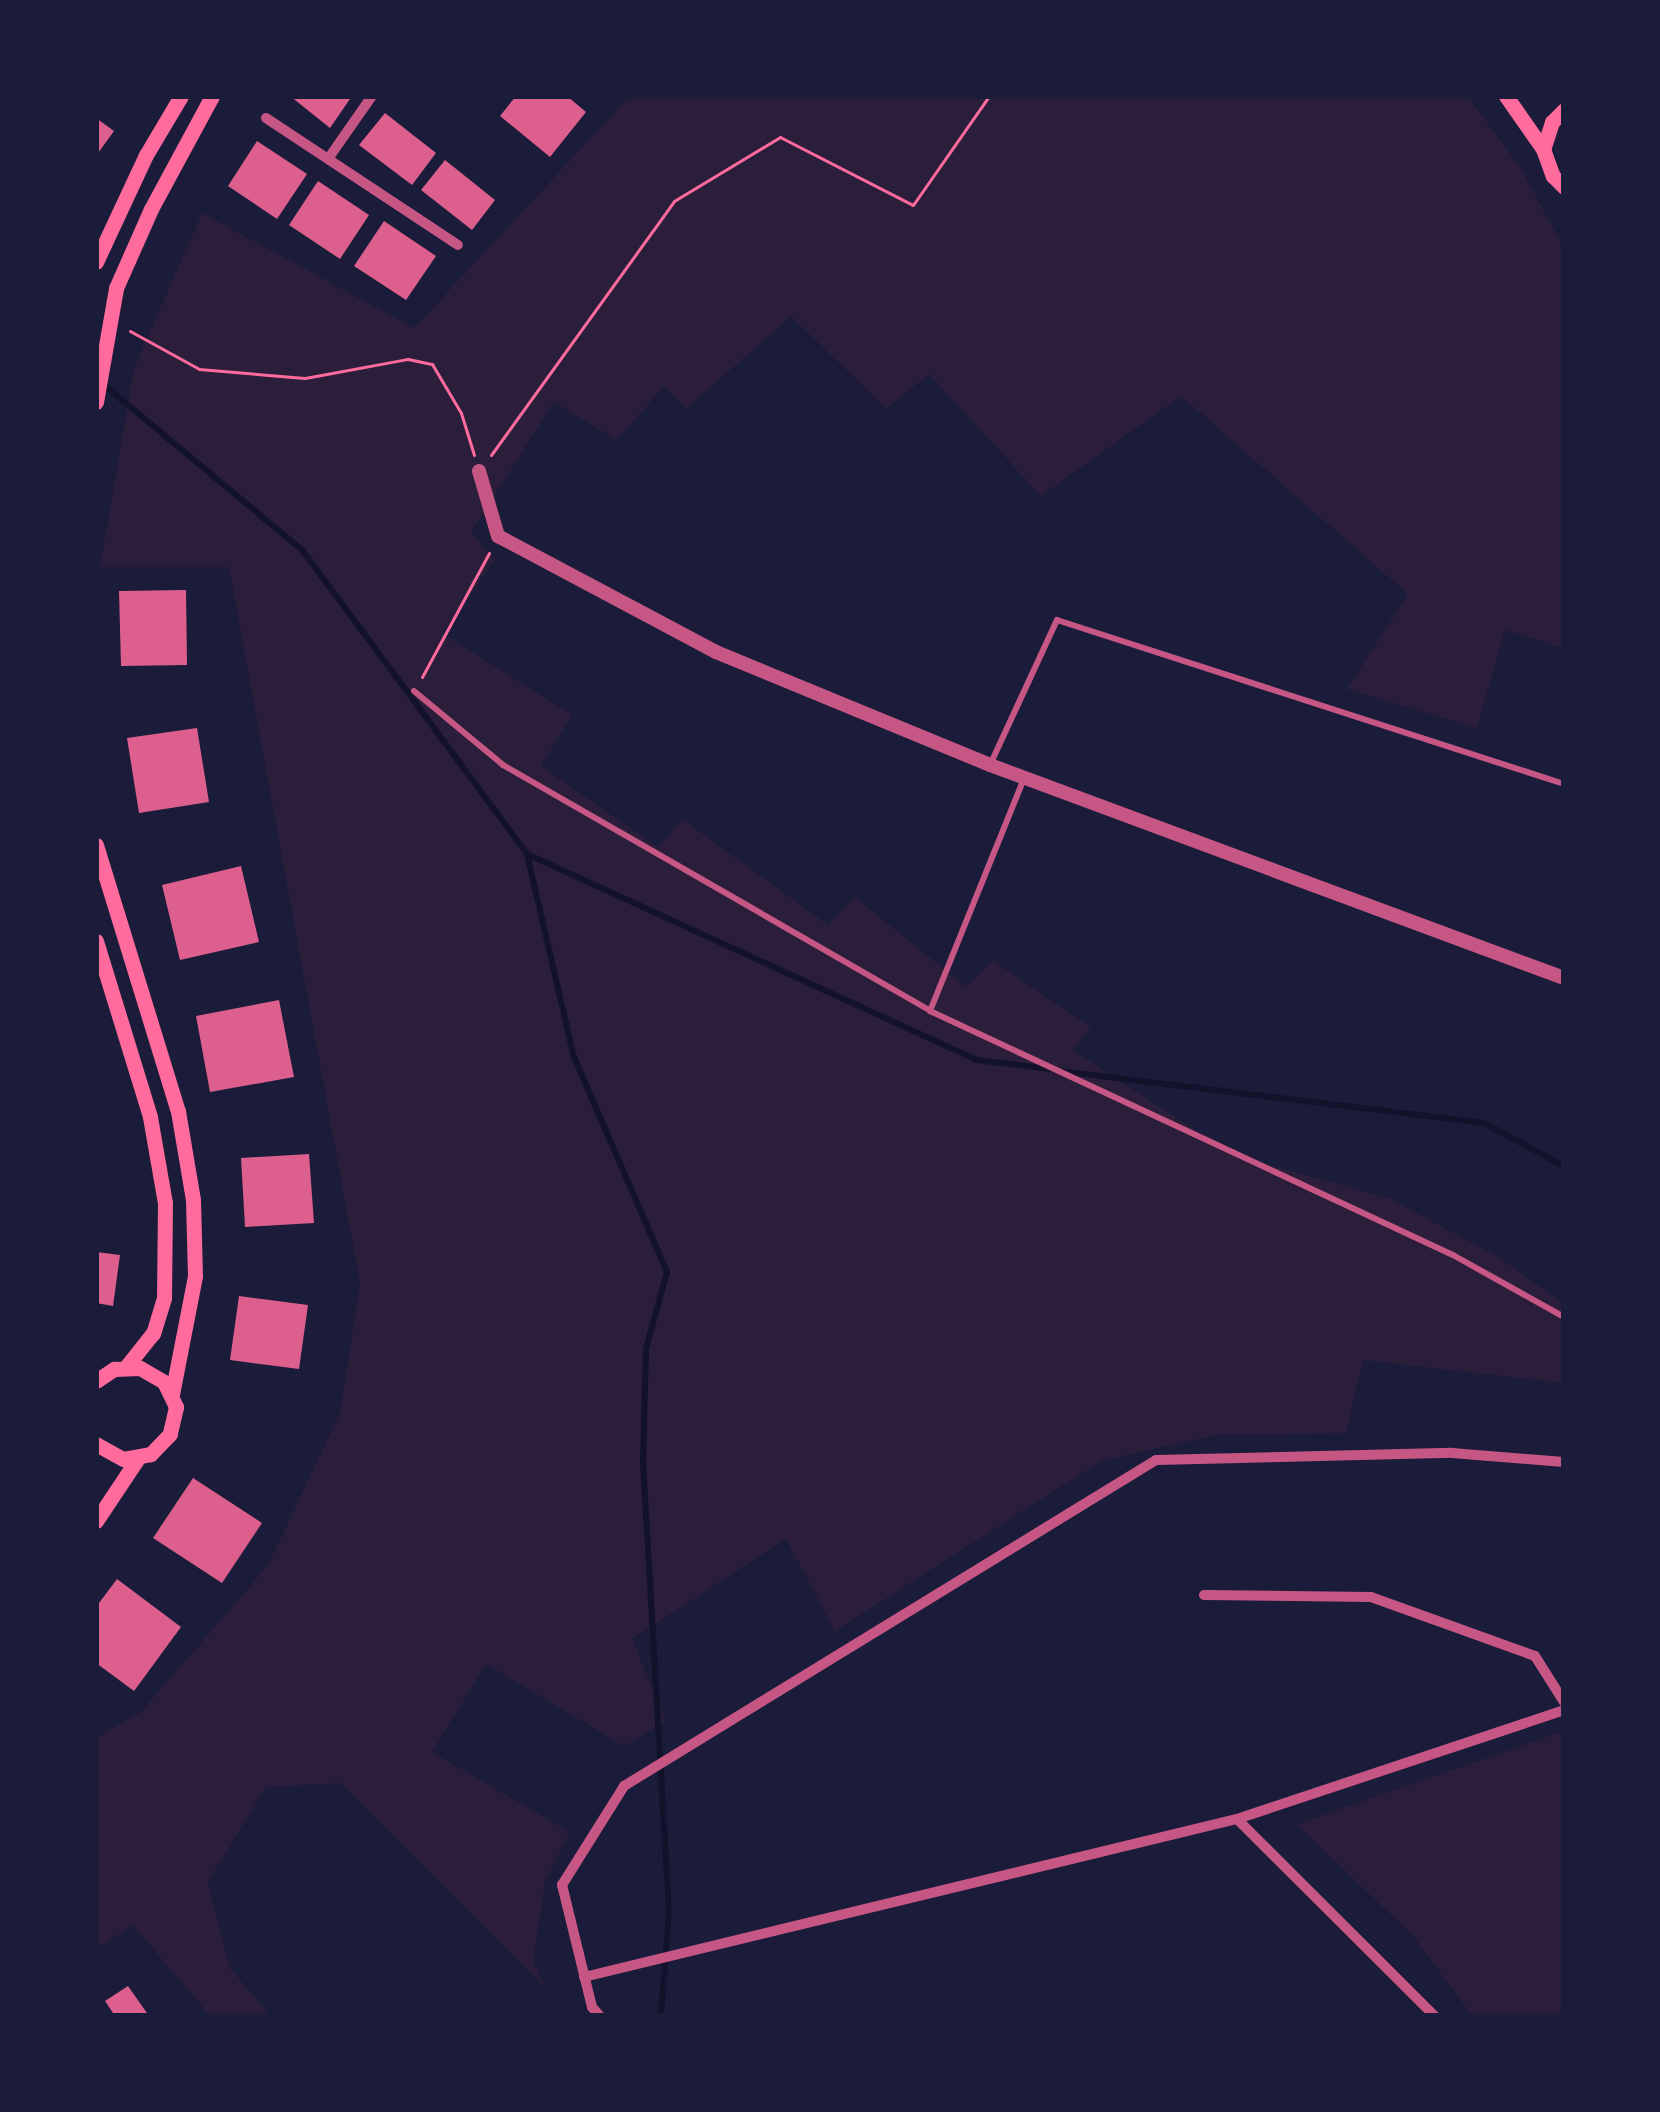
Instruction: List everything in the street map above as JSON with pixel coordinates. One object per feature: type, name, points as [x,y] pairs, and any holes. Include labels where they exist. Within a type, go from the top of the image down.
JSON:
[{"type":"main road","points":[[96,262],[146,155],[181,96]]},
{"type":"main road","points":[[96,402],[116,288],[151,209],[212,96]]},
{"type":"main road","points":[[1506,96],[1544,148],[1553,176],[1564,187]]},
{"type":"main road","points":[[1544,148],[1552,122],[1564,110]]},
{"type":"main road","points":[[96,845],[178,1111],[193,1200],[195,1276],[172,1394],[175,1421],[170,1434],[151,1454],[138,1458],[108,1454],[96,1444]]},
{"type":"main road","points":[[96,941],[150,1117],[165,1203],[164,1298],[153,1333],[126,1367],[98,1377]]},
{"type":"main road","points":[[126,1367],[153,1373],[172,1394]]},
{"type":"main road","points":[[96,1520],[138,1458]]},
{"type":"street","points":[[328,159],[372,96]]},
{"type":"street","points":[[266,118],[458,245]]},
{"type":"street","points":[[479,471],[498,536],[716,652],[990,765],[1564,978]]},
{"type":"street","points":[[600,2016],[584,1977],[562,1885],[624,1786],[1156,1460],[1452,1453],[1564,1462]]},
{"type":"street","points":[[584,1977],[1237,1819],[1564,1706],[1535,1656],[1371,1597],[1204,1595]]},
{"type":"street","points":[[1237,1819],[1436,2016]]},
{"type":"lane","points":[[990,765],[1057,620],[1564,784]]},
{"type":"lane","points":[[414,691],[503,765],[930,1011],[1453,1255],[1564,1317]]},
{"type":"lane","points":[[930,1011],[1024,777]]},
{"type":"path","points":[[479,471],[674,201],[780,137],[913,205],[988,96]]},
{"type":"path","points":[[119,321],[137,338],[199,369],[305,378],[408,359],[432,364],[461,413],[479,471]]},
{"type":"path","points":[[414,691],[498,536]]},
{"type":"shaded area","points":[[630,96],[1468,96],[1521,169],[1564,248],[1564,648],[1505,630],[1477,728],[1347,689],[1408,594],[1181,396],[1041,496],[929,374],[886,409],[791,316],[686,409],[664,387],[616,440],[554,402],[471,532],[495,560],[442,633],[572,715],[541,766],[659,848],[682,819],[828,925],[855,897],[966,987],[993,961],[1091,1027],[1073,1050],[1233,1155],[1389,1198],[1500,1258],[1564,1304],[1564,1383],[1363,1360],[1346,1433],[1216,1435],[1101,1461],[835,1631],[786,1539],[632,1639],[666,1721],[624,1746],[486,1664],[432,1752],[570,1832],[545,1881],[533,1962],[547,1989],[341,1783],[266,1787],[208,1882],[230,1968],[271,2016],[210,2016],[133,1925],[96,1949],[96,1738],[141,1712],[268,1565],[340,1413],[360,1284],[229,567],[100,567],[134,368],[202,213],[414,328]]},
{"type":"shaded area","points":[[1564,1731],[1564,2016],[1472,2016],[1414,1937],[1297,1824]]},
{"type":"building","points":[[290,96],[352,96],[330,128]]},
{"type":"building","points":[[516,96],[567,96],[586,112],[550,157],[500,116]]},
{"type":"building","points":[[385,113],[436,153],[412,185],[359,145]]},
{"type":"building","points":[[96,118],[114,131],[96,156]]},
{"type":"building","points":[[257,141],[307,174],[277,219],[228,186]]},
{"type":"building","points":[[445,160],[495,200],[472,230],[421,190]]},
{"type":"building","points":[[318,181],[369,215],[340,259],[289,225]]},
{"type":"building","points":[[384,221],[436,256],[406,300],[354,266]]},
{"type":"building","points":[[186,590],[187,665],[121,666],[119,591]]},
{"type":"building","points":[[197,728],[209,802],[139,813],[127,738]]},
{"type":"building","points":[[241,866],[259,942],[180,960],[162,885]]},
{"type":"building","points":[[279,1000],[294,1077],[210,1092],[196,1016]]},
{"type":"building","points":[[309,1154],[314,1223],[245,1227],[241,1158]]},
{"type":"building","points":[[96,1252],[120,1255],[113,1306],[96,1303]]},
{"type":"building","points":[[239,1296],[308,1305],[299,1369],[230,1360]]},
{"type":"building","points":[[193,1478],[262,1523],[222,1583],[153,1538]]},
{"type":"building","points":[[117,1579],[181,1627],[134,1691],[96,1663],[96,1607]]},
{"type":"building","points":[[128,1986],[149,2016],[115,2016],[105,2001]]},
{"type":"waterway","points":[[104,385],[303,551],[527,854],[976,1060],[1050,1069]]},
{"type":"waterway","points":[[527,854],[574,1057],[667,1272],[646,1349],[643,1462],[669,1912],[661,2016]]},
{"type":"waterway","points":[[1060,1071],[1484,1123],[1564,1166]]}]
